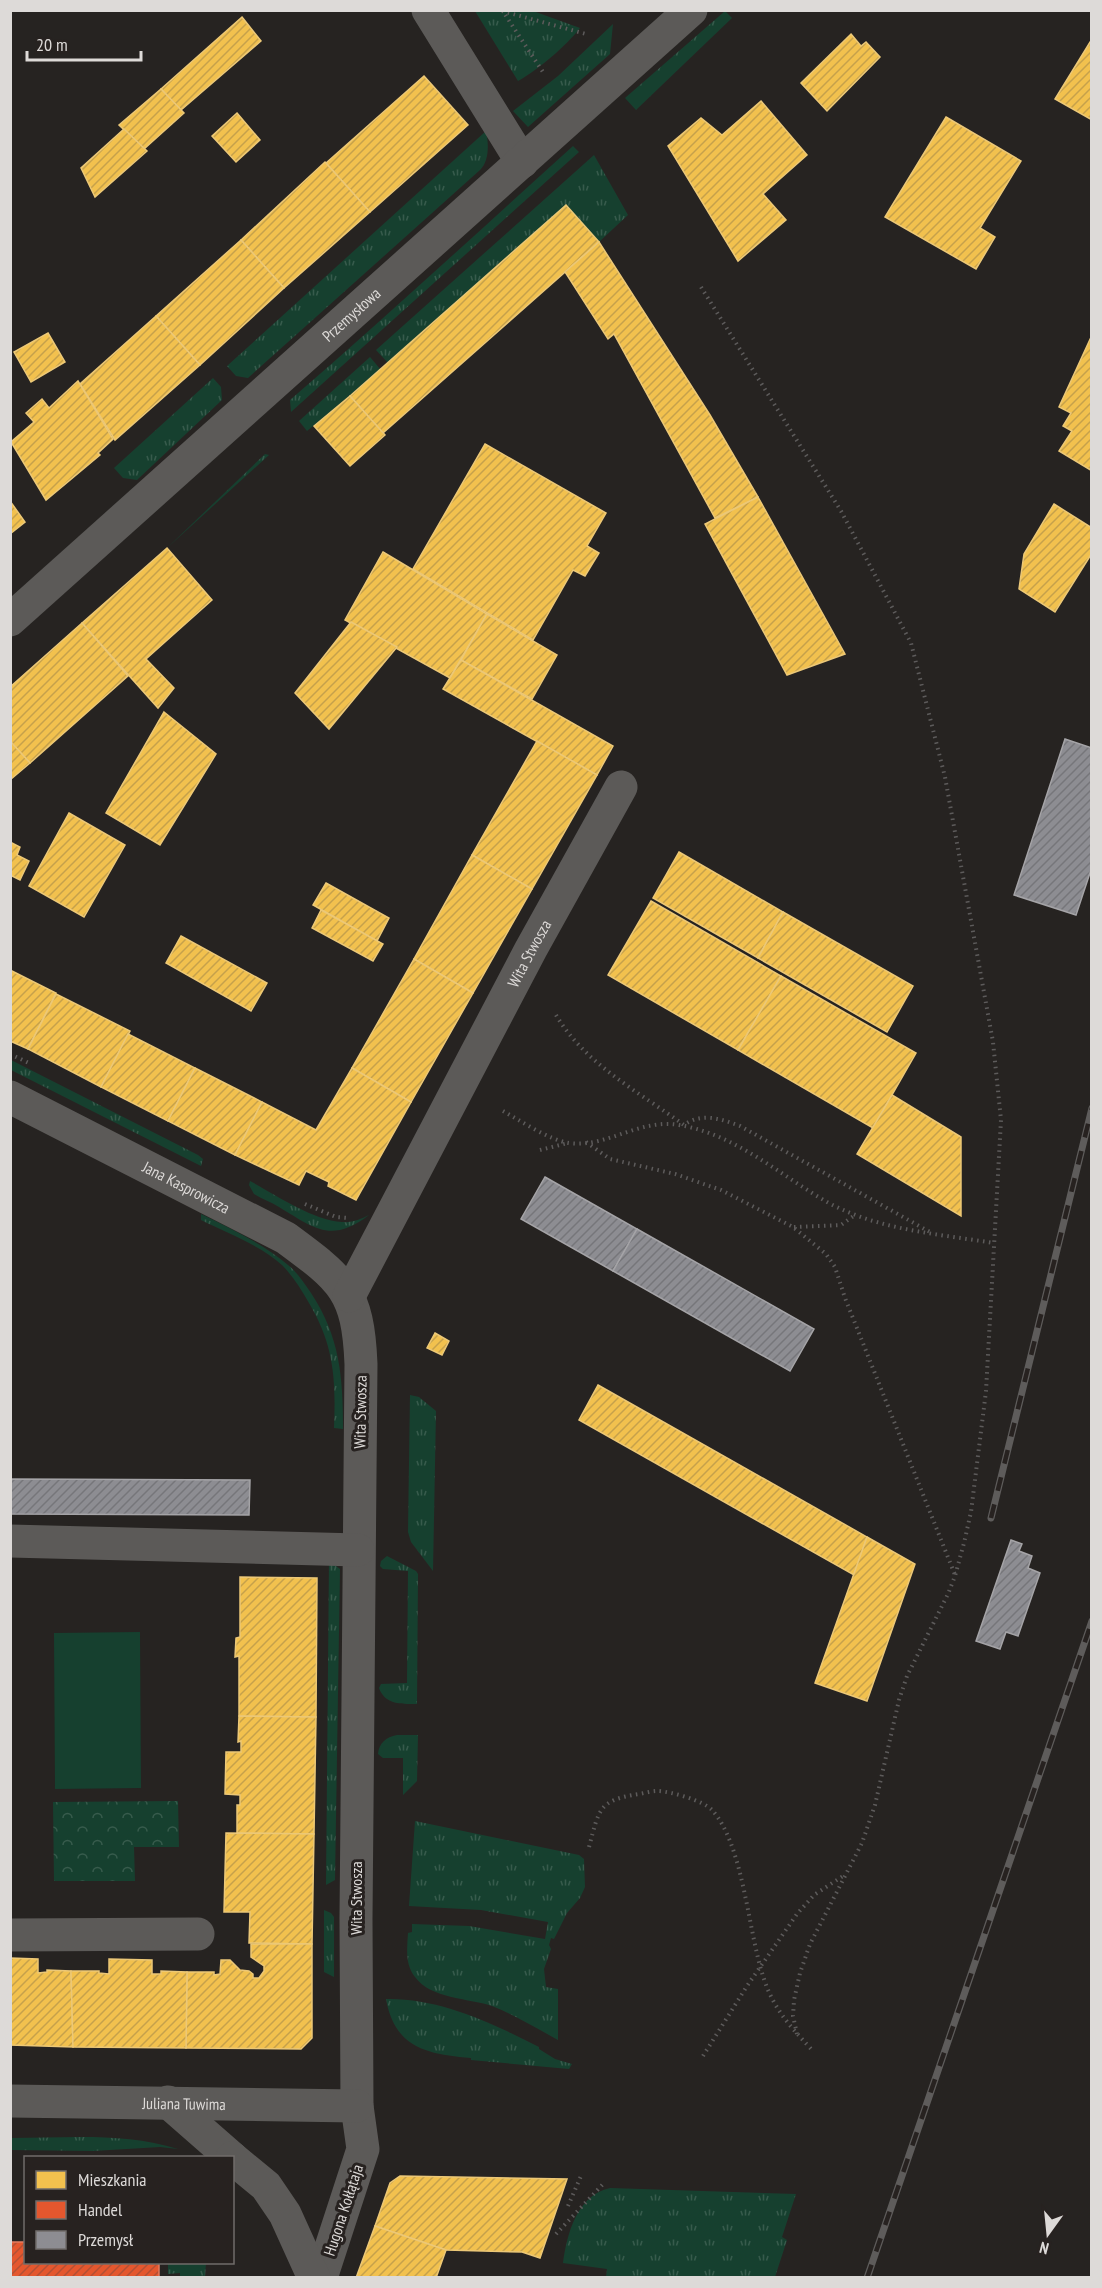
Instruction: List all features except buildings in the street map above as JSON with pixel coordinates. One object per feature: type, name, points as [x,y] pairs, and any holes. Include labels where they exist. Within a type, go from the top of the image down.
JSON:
[{"type":"street","points":[[428,10],[522,162]]},
{"type":"street","name":"Przemysłowa","points":[[10,620],[691,10]]},
{"type":"street","name":"Wita Stwosza","points":[[357,2106],[356,1908],[361,1364],[356,1318],[349,1296],[531,949],[621,787]]},
{"type":"street","name":"Jana Kasprowicza","points":[[10,1097],[286,1238],[319,1262],[349,1296]]},
{"type":"street","points":[[10,1541],[358,1550]]},
{"type":"street","points":[[10,1935],[198,1934]]},
{"type":"street","name":"Juliana Tuwima","points":[[10,2101],[357,2106]]},
{"type":"street","name":"Hugona Kołłątaja","points":[[168,2103],[230,2156]]},
{"type":"street","name":"Hugona Kołłątaja","points":[[321,2277],[363,2150],[357,2106]]},
{"type":"street","name":"Hugona Kołłątaja","points":[[234,2160],[266,2186],[285,2214],[314,2277]]},
{"type":"path","points":[[543,72],[502,10],[586,34]]},
{"type":"path","points":[[701,287],[841,511],[911,643],[945,777],[993,1042],[1001,1120],[986,1391],[971,1512],[955,1576],[907,1676],[890,1731],[875,1805],[862,1843],[810,1944],[797,1982],[793,2016],[797,2034]]},
{"type":"path","points":[[556,1015],[566,1033],[591,1059],[684,1125]]},
{"type":"path","points":[[503,1111],[568,1143]]},
{"type":"path","points":[[684,1125],[690,1120],[705,1117],[722,1119],[740,1126],[933,1233]]},
{"type":"path","points":[[540,1150],[568,1143],[612,1137],[654,1123],[684,1125],[732,1144],[827,1202],[855,1215],[893,1227],[994,1243]]},
{"type":"path","points":[[586,1142],[610,1159],[675,1174],[721,1190],[794,1227],[826,1254],[835,1267],[845,1298],[955,1576]]},
{"type":"path","points":[[295,1199],[336,1217],[358,1217]]},
{"type":"path","points":[[794,1227],[841,1225],[855,1215]]},
{"type":"path","points":[[589,1847],[599,1812],[618,1797],[658,1791],[695,1800],[711,1808],[723,1825],[733,1850],[760,1967],[777,2009],[783,2020],[812,2050]]},
{"type":"path","points":[[703,2056],[797,1914],[814,1895],[844,1875]]},
{"type":"path","points":[[568,2206],[581,2176]]},
{"type":"path","points":[[556,2234],[604,2183]]},
{"type":"green space","points":[[475,11],[533,11],[580,28],[552,57],[518,81]]},
{"type":"green space","points":[[725,11],[732,18],[636,110],[625,98]]},
{"type":"green space","points":[[613,24],[610,54],[528,127],[513,111],[558,76]]},
{"type":"green space","points":[[486,131],[488,152],[480,170],[248,378],[236,376],[227,366]]},
{"type":"green space","points":[[573,146],[579,152],[291,412],[290,400]]},
{"type":"green space","points":[[594,155],[628,215],[599,242],[566,205],[388,363],[376,350]]},
{"type":"green space","points":[[370,357],[381,370],[307,431],[299,421]]},
{"type":"green space","points":[[213,378],[221,387],[222,400],[137,480],[123,478],[114,468]]},
{"type":"green space","points":[[265,454],[269,455],[167,548]]},
{"type":"green space","points":[[11,1060],[198,1155],[203,1159],[201,1166],[11,1070]]},
{"type":"green space","points":[[250,1181],[294,1206],[319,1217],[349,1222],[369,1215],[344,1229],[323,1230],[254,1194],[249,1185]]},
{"type":"green space","points":[[201,1214],[246,1237],[278,1257],[294,1271],[311,1293],[321,1309],[338,1358],[343,1429],[334,1428],[334,1378],[324,1333],[300,1288],[286,1269],[273,1258],[254,1245],[201,1220]]},
{"type":"green space","points":[[410,1395],[419,1397],[436,1411],[433,1571],[411,1542],[408,1532]]},
{"type":"green space","points":[[387,1556],[418,1574],[417,1704],[390,1701],[385,1698],[379,1688],[381,1684],[407,1683],[408,1571],[383,1569],[380,1566],[381,1561]]},
{"type":"green space","points":[[329,1561],[340,1569],[335,1880],[326,1885]]},
{"type":"green space","points":[[140,1632],[141,1788],[55,1789],[54,1633]]},
{"type":"green space","points":[[397,1735],[418,1735],[417,1781],[403,1795],[403,1758],[383,1758],[378,1754],[384,1741]]},
{"type":"green space","points":[[178,1801],[179,1847],[134,1847],[135,1881],[54,1881],[53,1802]]},
{"type":"green space","points":[[415,1821],[579,1855],[584,1859],[585,1887],[580,1898],[567,1913],[554,1939],[551,1938],[549,1945],[551,1949],[544,1969],[546,1987],[558,1989],[558,2040],[492,2006],[430,1990],[415,1977],[408,1962],[407,1950],[408,1933],[412,1932],[412,1924],[469,1926],[545,1939],[548,1922],[481,1910],[409,1906]]},
{"type":"green space","points":[[324,1910],[334,1917],[334,1977],[324,1972]]},
{"type":"green space","points":[[386,1999],[446,2007],[503,2029],[539,2047],[555,2059],[572,2064],[569,2069],[471,2060],[471,2058],[428,2051],[406,2039],[397,2029],[390,2016]]},
{"type":"green space","points":[[11,2138],[116,2138],[178,2149],[160,2147],[93,2151],[11,2150]]},
{"type":"green space","points":[[610,2188],[796,2194],[782,2237],[787,2240],[775,2277],[606,2277],[607,2269],[563,2263],[571,2228],[582,2207],[599,2192]]},
{"type":"green space","points":[[168,2264],[206,2264],[205,2277],[180,2277],[180,2273],[168,2274]]},
{"type":"railway","points":[[991,1518],[1092,1108]]},
{"type":"railway","points":[[867,2278],[1092,1621]]}]
